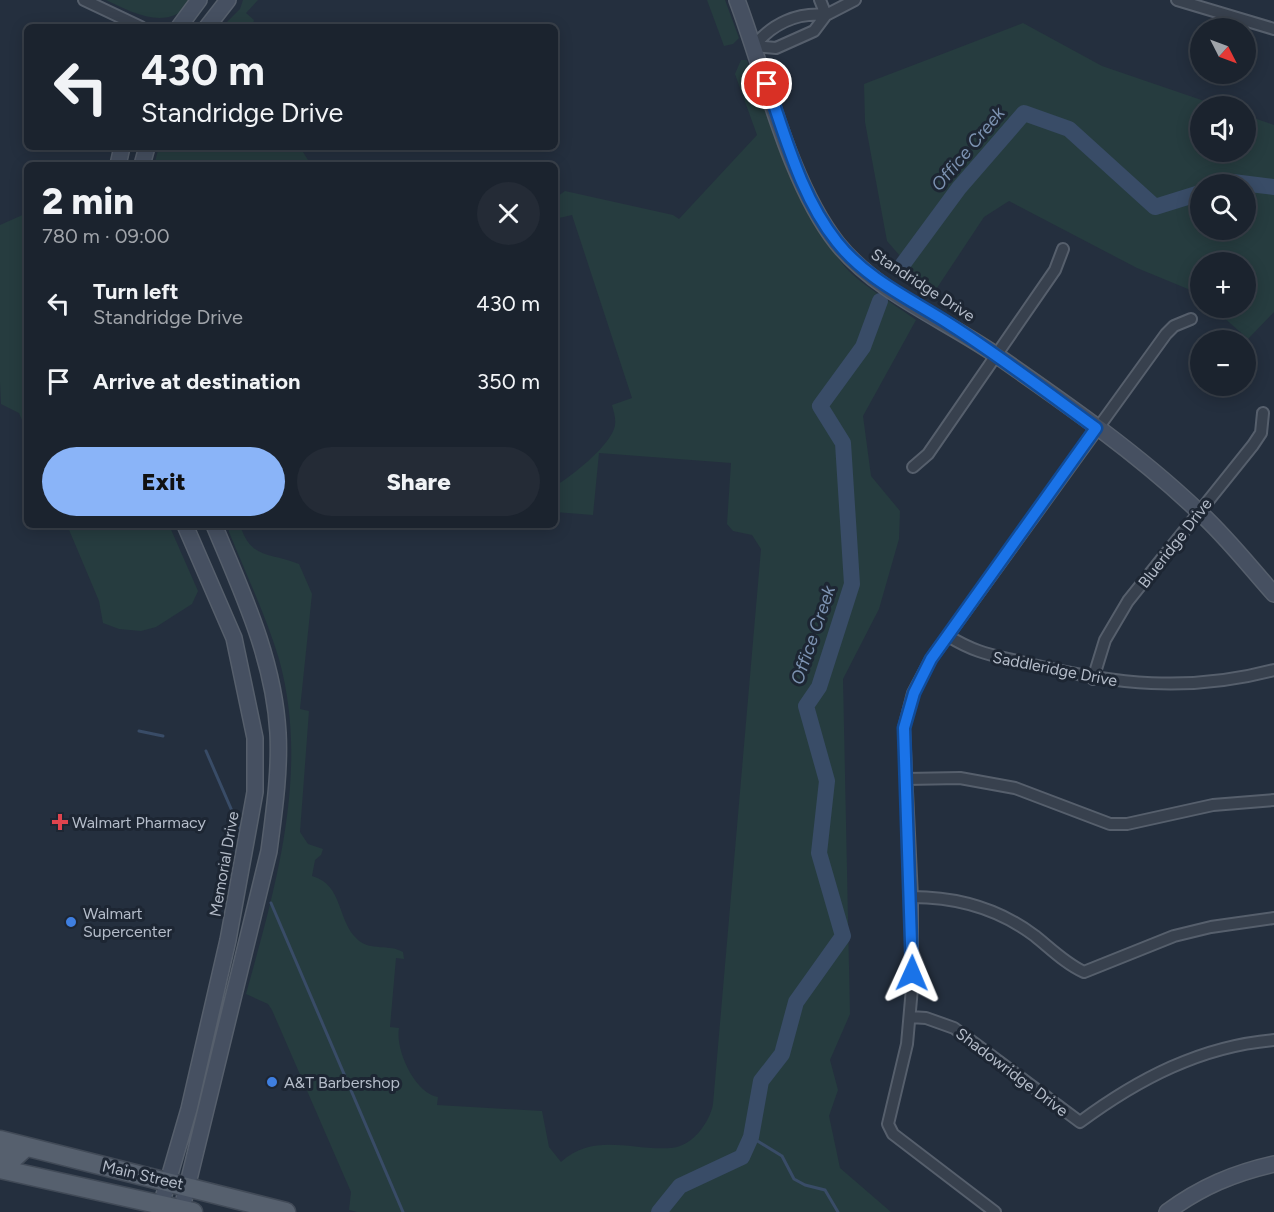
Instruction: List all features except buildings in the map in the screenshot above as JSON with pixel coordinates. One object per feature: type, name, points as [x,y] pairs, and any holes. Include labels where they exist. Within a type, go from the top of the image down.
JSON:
[{"type":"main road","name":"Main Street","points":[[0,1140],[286,1212]]},
{"type":"main road","points":[[0,1156],[14,1159],[26,1146]]},
{"type":"main road","name":"Main Street","points":[[0,1169],[160,1208],[185,1211]]},
{"type":"street","points":[[84,0],[135,24]]},
{"type":"street","points":[[180,24],[199,0]]},
{"type":"street","points":[[209,24],[228,0]]},
{"type":"street","name":"Standridge Drive","points":[[737,0],[793,160],[817,211],[847,254],[886,286],[996,355],[1096,428],[1200,512],[1274,594]]},
{"type":"street","points":[[820,0],[826,15]]},
{"type":"street","points":[[754,46],[776,48],[814,31],[826,15],[855,0]]},
{"type":"street","points":[[1177,0],[1274,29]]},
{"type":"street","points":[[754,46],[768,29],[808,13],[826,15]]},
{"type":"street","points":[[913,467],[928,454],[1055,270],[1063,249]]},
{"type":"street","points":[[995,1212],[890,1130],[889,1116],[901,1074],[910,1017],[913,957],[904,728],[908,709],[920,677],[1096,428],[1166,334],[1174,326],[1191,319]]},
{"type":"street","name":"Blueridge Drive","points":[[1093,679],[1098,660],[1116,620],[1253,445],[1261,433],[1263,413]]},
{"type":"street","name":"Memorial Drive","points":[[160,1208],[169,1181],[228,940],[255,781],[255,738],[234,638],[186,528]]},
{"type":"street","points":[[185,1211],[188,1186],[269,851],[277,793],[278,733],[270,679],[244,598],[215,528]]},
{"type":"street","points":[[220,608],[244,598]]},
{"type":"street","name":"Saddleridge Drive","points":[[948,636],[984,655],[1093,679],[1168,685],[1255,675],[1274,670]]},
{"type":"street","points":[[906,778],[960,778],[1015,788],[1110,824],[1127,824],[1214,805],[1274,800]]},
{"type":"street","points":[[912,897],[957,900],[997,913],[1031,933],[1084,972],[1174,936],[1211,927],[1274,918]]},
{"type":"street","points":[[214,996],[233,1000]]},
{"type":"street","name":"Shadowridge Drive","points":[[910,1017],[926,1018],[954,1028],[1080,1122],[1130,1088],[1188,1059],[1232,1046],[1274,1040]]},
{"type":"street","points":[[1167,1212],[1185,1199],[1226,1177],[1274,1164]]},
{"type":"green space","points":[[106,0],[192,0],[183,10],[173,16],[162,18],[139,14]]},
{"type":"green space","points":[[243,0],[258,0],[246,13],[254,20],[253,24],[225,24],[240,9]]},
{"type":"green space","points":[[707,0],[725,0],[739,38],[733,44],[724,46]]},
{"type":"green space","points":[[1023,23],[1102,66],[1190,96],[1190,162],[1256,162],[1256,119],[1274,125],[1274,312],[1256,331],[1238,330],[1224,318],[1256,318],[1256,252],[1190,252],[1190,290],[1137,268],[1009,201],[984,217],[933,294],[887,241],[865,122],[864,84]]},
{"type":"green space","points":[[741,60],[747,60],[788,169],[828,245],[852,274],[916,320],[863,416],[871,476],[900,511],[899,539],[879,609],[843,679],[850,1014],[830,1060],[838,1090],[829,1116],[840,1168],[891,1212],[357,1212],[349,1210],[351,1192],[272,1010],[268,1004],[246,994],[278,870],[290,786],[291,743],[288,701],[279,659],[229,528],[241,528],[256,550],[299,564],[312,594],[300,709],[309,711],[300,832],[308,844],[323,849],[321,855],[315,860],[312,876],[330,887],[351,932],[358,940],[368,945],[403,952],[404,959],[396,958],[390,1027],[399,1028],[400,1048],[414,1079],[430,1094],[438,1097],[437,1105],[542,1111],[549,1147],[561,1162],[574,1153],[600,1145],[671,1148],[679,1147],[693,1138],[704,1126],[713,1104],[761,549],[752,535],[733,531],[727,524],[731,463],[599,453],[593,515],[558,512],[558,484],[588,461],[604,445],[614,429],[615,417],[612,405],[632,398],[572,215],[558,218],[558,196],[565,191],[673,215],[679,219],[757,135],[735,74]]},
{"type":"green space","points":[[158,150],[302,150],[309,162],[155,162]]},
{"type":"green space","points":[[24,214],[24,425],[19,413],[1,404],[0,225]]},
{"type":"green space","points":[[68,528],[170,528],[198,591],[192,604],[156,627],[141,631],[119,629],[103,623],[99,601]]},
{"type":"waterway","name":"Office Creek","points":[[903,264],[959,188],[1024,113],[1069,129],[1155,207],[1190,196]]},
{"type":"waterway","name":"Office Creek","points":[[1256,185],[1274,187]]},
{"type":"waterway","name":"Office Creek","points":[[659,1212],[680,1186],[742,1157],[751,1137],[761,1081],[782,1054],[796,1002],[843,936],[819,853],[827,781],[806,706],[819,687],[852,584],[843,443],[820,406],[863,347],[880,301]]},
{"type":"waterway","points":[[139,731],[163,736]]},
{"type":"waterway","points":[[206,751],[242,834]]},
{"type":"waterway","points":[[271,903],[403,1212]]},
{"type":"waterway","points":[[751,1137],[782,1156],[794,1179],[805,1185],[825,1190],[838,1212]]},
{"type":"place","name":"Walmart Pharmacy","points":[[60,822]]},
{"type":"place","name":"Walmart Supercenter","points":[[71,922]]},
{"type":"place","name":"A&T Barbershop","points":[[272,1082]]},
{"type":"route","points":[[767,84],[806,191],[828,229],[847,254],[886,286],[949,323],[1096,428],[931,659],[920,677],[908,709],[904,728],[904,748],[912,897],[912,973]]}]
